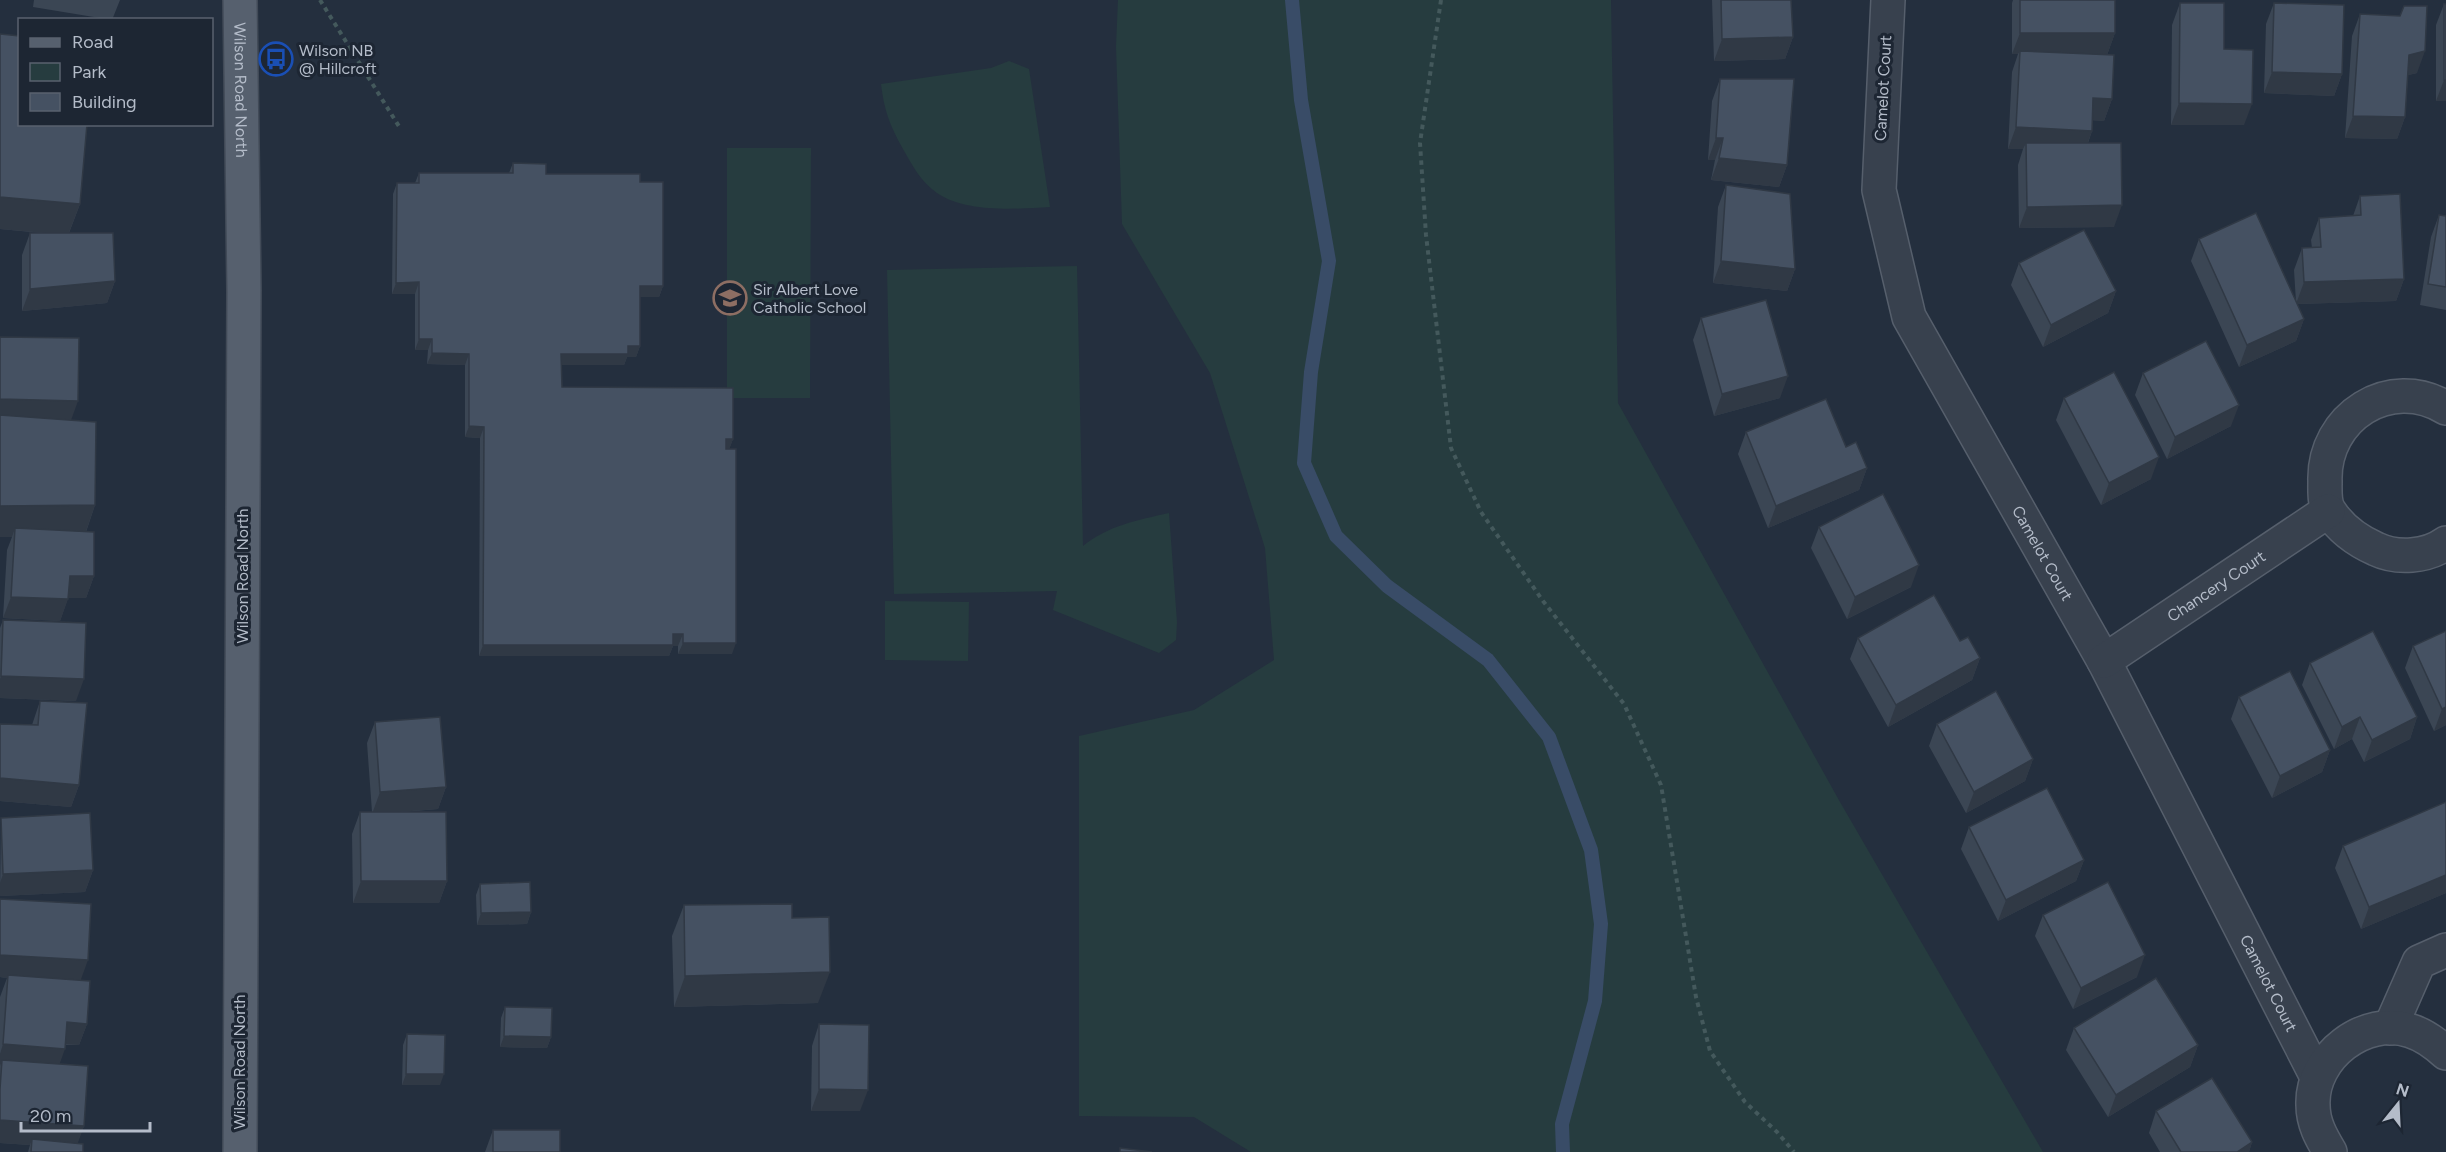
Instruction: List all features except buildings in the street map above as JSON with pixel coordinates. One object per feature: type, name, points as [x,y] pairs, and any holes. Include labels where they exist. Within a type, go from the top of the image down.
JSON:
[{"type":"main road","name":"Wilson Road North","points":[[240,0],[244,291],[240,1152]]},
{"type":"street","name":"Camelot Court","points":[[1888,0],[1879,190],[1909,317],[2104,661],[2317,1077]]},
{"type":"street","points":[[2446,408],[2436,402],[2411,396],[2385,398],[2362,408],[2343,424],[2330,446],[2324,470],[2328,511],[2360,542],[2385,553],[2412,555],[2439,548],[2446,543]]},
{"type":"street","name":"Chancery Court","points":[[2104,661],[2328,511]]},
{"type":"street","points":[[2390,1028],[2420,962],[2446,950]]},
{"type":"street","points":[[2330,1152],[2318,1131],[2312,1105],[2317,1077],[2334,1051],[2360,1034],[2390,1028],[2410,1030],[2430,1040],[2446,1053]]},
{"type":"path","points":[[320,0],[400,128]]},
{"type":"path","points":[[1441,0],[1420,143],[1426,235],[1451,448],[1481,512],[1543,601],[1624,704],[1661,785],[1696,997],[1710,1051],[1745,1102],[1777,1132],[1794,1152]]},
{"type":"green space","points":[[1118,0],[1611,0],[1618,403],[1840,802],[2043,1152],[1251,1152],[1194,1117],[1079,1116],[1079,736],[1194,710],[1274,660],[1265,548],[1210,373],[1122,224],[1116,47]]},
{"type":"green space","points":[[1009,61],[1029,69],[1050,207],[1007,209],[977,207],[962,204],[937,193],[926,184],[913,167],[888,118],[881,84],[991,68]]},
{"type":"green space","points":[[727,148],[811,148],[810,398],[727,398]]},
{"type":"green space","points":[[1077,266],[1083,546],[1102,533],[1134,521],[1169,513],[1177,622],[1176,640],[1159,653],[1053,610],[1057,591],[894,594],[887,270]]},
{"type":"green space","points":[[885,601],[969,602],[968,661],[885,660]]},
{"type":"waterway","points":[[1292,0],[1301,100],[1329,261],[1311,372],[1304,463],[1336,536],[1387,586],[1488,660],[1549,737],[1591,850],[1601,924],[1595,1001],[1562,1124],[1563,1152]]},
{"type":"place","name":"Wilson NB @ Hillcroft","points":[[276,59]]},
{"type":"place","name":"Sir Albert Love Catholic School","points":[[730,298]]}]
